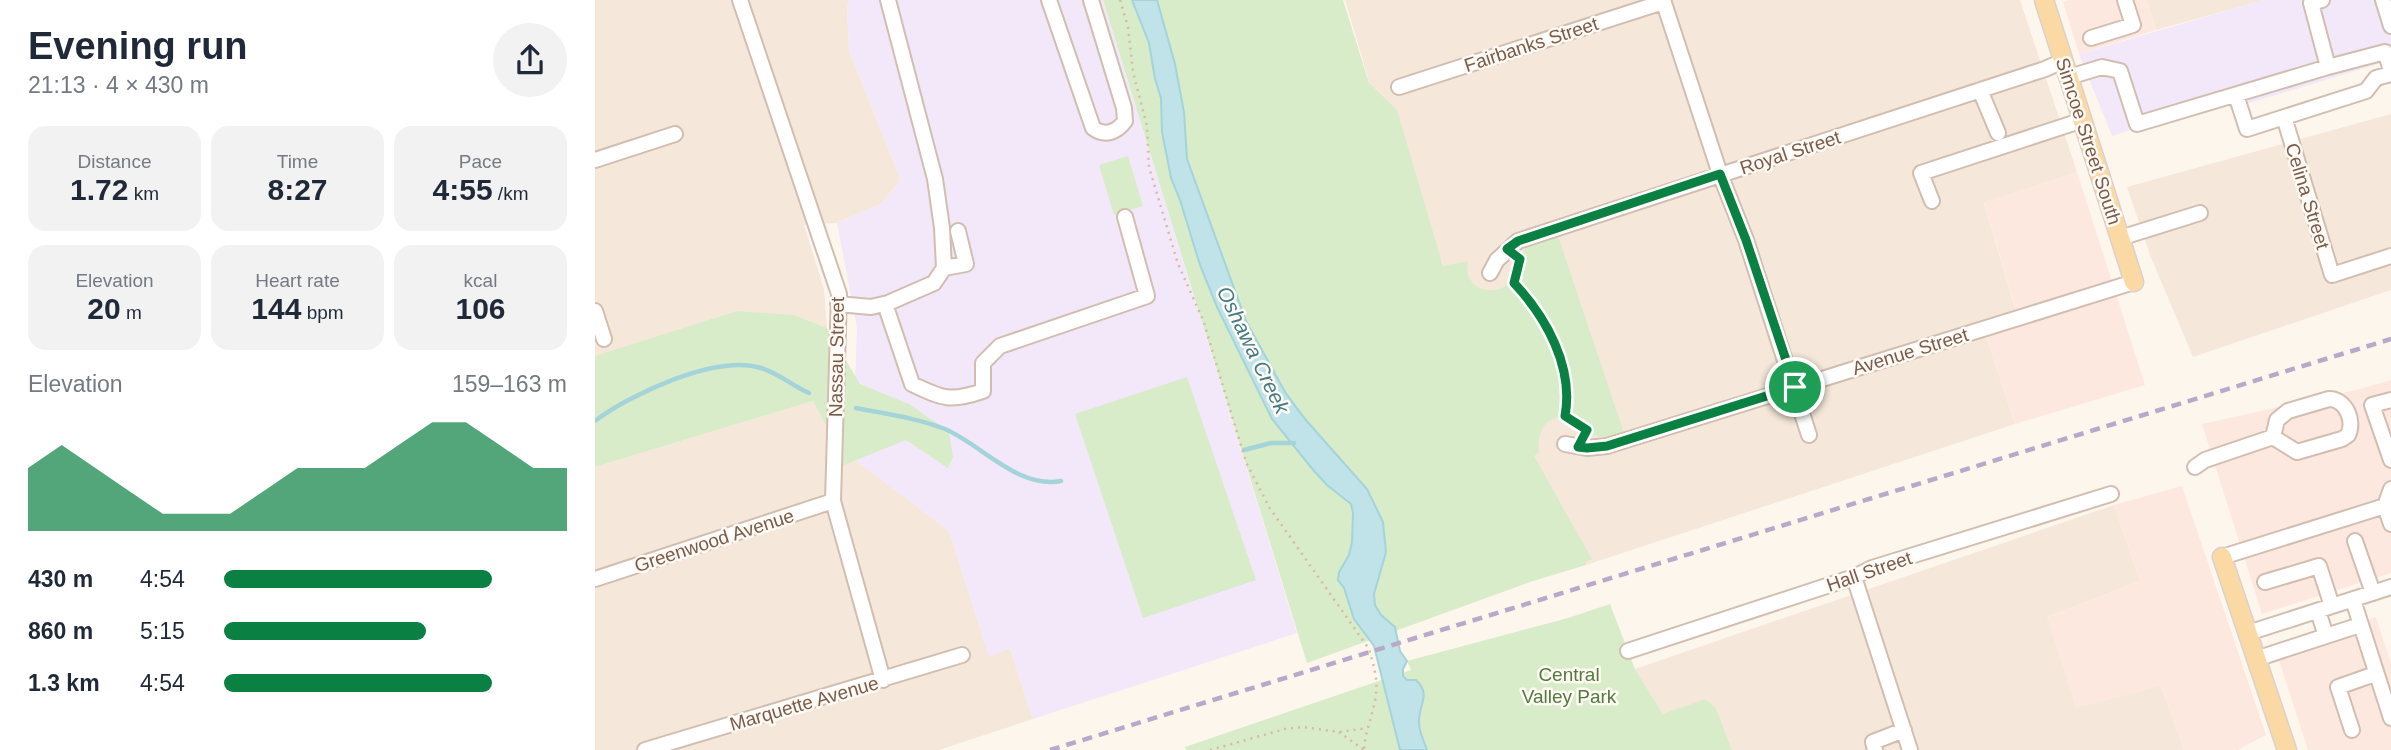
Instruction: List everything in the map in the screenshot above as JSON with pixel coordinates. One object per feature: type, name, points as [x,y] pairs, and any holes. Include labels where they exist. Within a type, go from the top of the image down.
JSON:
[{"type":"main road","name":"Simcoe Street South","points":[[2044,0],[2134,282]]},
{"type":"main road","points":[[2223,557],[2286,750]]},
{"type":"street","name":"Nassau Street","points":[[740,0],[839,294],[833,501],[883,680]]},
{"type":"street","points":[[838,304],[871,307],[884,304],[934,283],[944,268],[935,178],[888,0]]},
{"type":"street","points":[[1049,0],[1093,128],[1099,133],[1107,133],[1118,130],[1125,121],[1124,108],[1091,0]]},
{"type":"street","points":[[2091,38],[2133,25],[2125,0]]},
{"type":"street","points":[[2322,0],[2311,3],[2328,67]]},
{"type":"street","points":[[2383,0],[2391,26]]},
{"type":"street","points":[[1663,1],[1720,174],[1746,240],[1809,435]]},
{"type":"street","name":"Fairbanks Street","points":[[1399,87],[1663,1]]},
{"type":"street","points":[[2388,51],[2391,72],[2376,78],[2365,92],[2247,129],[2236,94],[2328,67],[2388,51]]},
{"type":"street","name":"Royal Street","points":[[1490,273],[1497,260],[1518,241],[2045,69],[2102,67],[2120,71],[2137,124],[2236,94]]},
{"type":"street","points":[[1980,90],[1998,132]]},
{"type":"street","name":"Celina Street","points":[[2284,117],[2332,275],[2391,256]]},
{"type":"street","points":[[1932,201],[1921,173],[2083,120]]},
{"type":"street","points":[[595,160],[675,134]]},
{"type":"street","points":[[2120,238],[2200,213]]},
{"type":"street","points":[[884,304],[912,384],[929,393],[958,400],[983,391],[983,363],[1000,346],[1147,296],[1125,217]]},
{"type":"street","points":[[944,268],[966,264],[958,232]]},
{"type":"street","name":"Avenue Street","points":[[1571,445],[1587,448],[1607,446],[2134,282]]},
{"type":"street","points":[[595,311],[604,339]]},
{"type":"street","points":[[2329,399],[2341,402],[2351,425],[2348,436],[2297,453],[2273,437],[2277,420],[2288,411],[2329,399]]},
{"type":"street","points":[[2391,400],[2372,405],[2391,460]]},
{"type":"street","points":[[2195,467],[2205,460],[2273,437]]},
{"type":"street","points":[[2391,489],[2385,506],[2391,524]]},
{"type":"street","name":"Hall Street","points":[[1628,651],[1854,577],[1872,568],[2111,494]]},
{"type":"street","name":"Greenwood Avenue","points":[[595,579],[833,501]]},
{"type":"street","points":[[2223,557],[2385,506]]},
{"type":"street","points":[[2355,541],[2373,593]]},
{"type":"street","points":[[2265,582],[2319,566],[2326,636]]},
{"type":"street","points":[[1854,577],[1910,750]]},
{"type":"street","points":[[2248,633],[2391,587]]},
{"type":"street","points":[[2353,600],[2391,718]]},
{"type":"street","points":[[2256,659],[2360,625]]},
{"type":"street","name":"Marquette Avenue","points":[[645,750],[962,655]]},
{"type":"street","points":[[2351,730],[2337,687],[2375,674]]},
{"type":"street","points":[[1875,750],[1873,742],[1904,730]]},
{"type":"path","points":[[1120,0],[1128,26],[1133,72],[1147,126],[1149,167],[1182,274],[1203,320],[1241,448],[1269,507],[1369,649],[1376,677],[1376,693],[1364,750],[1339,732]]},
{"type":"path","points":[[1507,249],[1520,259],[1514,283],[1533,305],[1555,344],[1565,381],[1565,416],[1587,430],[1571,445]]},
{"type":"path","points":[[1210,750],[1285,729],[1303,727],[1339,732],[1368,728]]},
{"type":"shaded area","points":[[595,0],[850,0],[847,6],[849,50],[901,180],[881,204],[837,223],[804,225],[824,289],[827,328],[794,315],[595,356]]},
{"type":"shaded area","points":[[850,0],[1103,0],[1297,633],[1033,719],[1010,648],[989,657],[949,531],[852,458],[857,328],[837,223],[881,204],[901,180],[849,50],[847,5]]},
{"type":"shaded area","points":[[1345,0],[2020,0],[2077,172],[1984,203],[2016,312],[1982,323],[2015,424],[1586,565],[1490,378],[1373,95]]},
{"type":"shaded area","points":[[2147,0],[2261,0],[2261,1],[2156,30]]},
{"type":"shaded area","points":[[2147,0],[2156,30],[2079,54],[2063,2]]},
{"type":"shaded area","points":[[2263,0],[2391,0],[2391,60],[2230,109],[2226,99],[2112,136],[2079,54]]},
{"type":"shaded area","points":[[2391,114],[2391,290],[2193,357],[2150,255],[2127,187]]},
{"type":"shaded area","points":[[2077,172],[2145,385],[2015,424],[1982,323],[2016,311],[1984,202]]},
{"type":"shaded area","points":[[2391,380],[2391,573],[2262,614],[2202,424]]},
{"type":"shaded area","points":[[813,401],[838,446],[949,531],[989,656],[1010,648],[1033,719],[939,750],[595,750],[595,467]]},
{"type":"shaded area","points":[[2182,486],[2266,735],[2238,750],[2184,750],[2161,686],[2076,708],[2047,617],[2140,581],[2114,505]]},
{"type":"shaded area","points":[[2114,505],[2140,581],[2047,617],[2161,686],[2184,750],[1732,750],[1716,708],[1663,714],[1635,669]]},
{"type":"shaded area","points":[[2376,617],[2391,663],[2391,750],[2308,750],[2276,651]]},
{"type":"green space","points":[[1103,0],[1343,0],[1369,83],[1397,110],[1443,266],[1468,261],[1468,275],[1474,284],[1486,290],[1500,289],[1510,280],[1518,259],[1527,247],[1558,236],[1624,433],[1600,437],[1560,417],[1548,422],[1544,427],[1539,439],[1539,453],[1534,456],[1592,559],[1585,562],[1586,565],[1533,581],[1307,663]]},
{"type":"green space","points":[[1128,156],[1143,206],[1114,215],[1099,165]]},
{"type":"green space","points":[[737,311],[794,315],[827,328],[860,384],[909,404],[949,432],[953,457],[948,468],[906,440],[834,469],[837,446],[813,401],[595,467],[595,356]]},
{"type":"green space","points":[[1187,377],[1256,580],[1143,618],[1075,414]]},
{"type":"green space","name":"Central Valley Park","points":[[1610,604],[1635,669],[1663,714],[1705,699],[1716,708],[1732,750],[1186,750],[1185,747],[1411,670],[1407,661],[1568,618]]},
{"type":"water","name":"Oshawa Creek","points":[[1132,0],[1157,0],[1175,64],[1184,112],[1187,159],[1246,321],[1285,392],[1305,419],[1367,489],[1383,522],[1386,552],[1374,594],[1375,605],[1381,615],[1395,627],[1400,651],[1407,661],[1403,676],[1407,680],[1416,680],[1421,685],[1424,695],[1419,726],[1427,750],[1400,750],[1374,646],[1354,619],[1344,588],[1338,580],[1352,542],[1351,504],[1327,485],[1272,419],[1217,307],[1200,265],[1171,178],[1162,132],[1161,98],[1149,43]]},
{"type":"waterway","points":[[595,421],[651,389],[698,371],[721,367],[742,365],[761,368],[809,393]]},
{"type":"waterway","points":[[856,408],[934,425],[959,436],[1015,472],[1045,482],[1061,481]]},
{"type":"waterway","points":[[1244,450],[1271,443],[1294,443]]},
{"type":"railway","points":[[1050,750],[2391,339]]},
{"type":"route","points":[[1720,174],[1735,218],[1746,240],[1795,387],[1607,446],[1578,447],[1587,430],[1565,416],[1562,364],[1555,344],[1533,305],[1514,283],[1520,259],[1507,249],[1518,241],[1720,174]]}]
